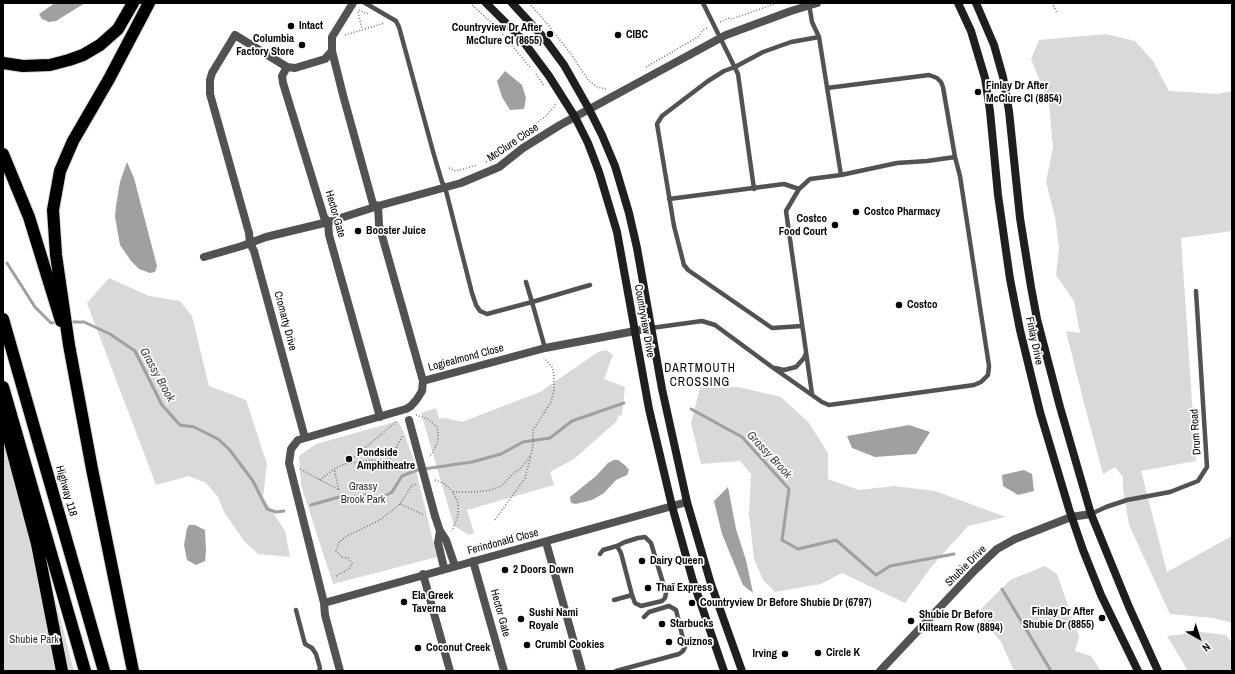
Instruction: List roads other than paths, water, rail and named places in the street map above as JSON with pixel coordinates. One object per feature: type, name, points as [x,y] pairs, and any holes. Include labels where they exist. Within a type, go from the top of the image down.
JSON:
[{"type":"highway","points":[[3,63],[23,66],[50,65],[83,55],[100,45],[118,28],[133,3]]},
{"type":"highway","points":[[59,302],[53,210],[60,171],[73,141],[109,79],[149,3]]},
{"type":"highway","points":[[3,154],[29,216],[59,302],[133,671]]},
{"type":"highway","name":"Highway 118","points":[[3,319],[104,671]]},
{"type":"highway","points":[[3,387],[84,671]]},
{"type":"highway","points":[[3,416],[37,544],[62,671]]},
{"type":"street","name":"Countryview Drive","points":[[486,3],[530,50],[549,76],[575,116],[594,157],[609,202],[620,248],[649,409],[672,506],[693,581],[724,671]]},
{"type":"street","name":"Countryview Drive","points":[[512,3],[554,51],[589,109],[609,152],[624,196],[637,248],[665,404],[687,502],[718,606],[742,671]]},
{"type":"street","name":"Finlay Drive","points":[[958,3],[971,30],[985,78],[990,111],[1000,211],[1018,318],[1041,418],[1071,517],[1095,580],[1138,671]]},
{"type":"street","name":"Finlay Drive","points":[[976,3],[994,45],[1003,77],[1009,111],[1023,236],[1034,303],[1056,393],[1092,514],[1129,607],[1158,671]]},
{"type":"street","name":"McClure Close","points":[[204,257],[266,237],[328,222],[378,206],[461,183],[499,168],[523,148],[575,116],[721,38],[811,4]]},
{"type":"street","points":[[355,6],[332,37],[332,51],[342,95],[373,204],[378,206],[379,225],[424,381]]},
{"type":"street","name":"Cromarty Drive","points":[[287,67],[234,35],[212,73],[210,80],[210,94],[305,438]]},
{"type":"street","points":[[287,67],[294,68],[325,59],[332,51]]},
{"type":"street","name":"Hector Gate","points":[[287,67],[282,76],[283,83],[323,211],[328,222],[329,235],[380,417]]},
{"type":"street","name":"Logiealmond Close","points":[[305,438],[380,417],[407,416],[411,406],[417,400],[422,391],[424,381],[651,328]]},
{"type":"street","points":[[407,416],[435,516],[440,531],[446,540],[455,566]]},
{"type":"street","points":[[305,438],[294,443],[289,460],[324,602],[325,615],[340,671]]},
{"type":"street","name":"Ferindonald Close","points":[[324,602],[687,502]]},
{"type":"street","name":"Shubie Drive","points":[[880,671],[974,571],[998,549],[1016,539],[1071,517],[1092,514]]},
{"type":"street","points":[[440,531],[438,542],[444,568]]},
{"type":"street","points":[[546,542],[582,671]]},
{"type":"street","name":"Hector Gate","points":[[473,561],[504,671]]},
{"type":"street","points":[[423,574],[450,671]]},
{"type":"lane","points":[[365,3],[396,21],[399,27],[438,168],[445,187],[472,293],[476,305],[480,311],[487,314],[590,285]]},
{"type":"lane","points":[[703,3],[738,74],[754,189]]},
{"type":"lane","points":[[811,4],[812,22],[819,37],[840,174]]},
{"type":"lane","points":[[802,326],[772,328],[688,270],[684,265],[674,226],[657,124],[662,116],[708,81],[724,71],[735,67],[763,52],[791,42],[819,37]]},
{"type":"lane","points":[[651,328],[702,321],[715,325],[822,402],[830,405],[974,385],[981,382],[988,375],[989,366],[960,176],[955,157],[944,87],[937,78],[928,75],[827,88]]},
{"type":"lane","points":[[812,394],[786,211],[799,189],[810,179],[897,163],[955,157]]},
{"type":"lane","points":[[669,199],[784,184],[799,189]]},
{"type":"lane","points":[[526,282],[543,352]]},
{"type":"lane","name":"Drum Road","points":[[1092,514],[1106,507],[1107,508],[1127,500],[1170,492],[1198,481],[1207,467],[1196,291]]},
{"type":"lane","points":[[772,367],[784,370],[796,367],[804,358],[806,352]]},
{"type":"lane","points":[[600,554],[603,550],[645,537],[651,543],[666,593],[665,598],[662,601],[641,606],[635,603],[621,553],[617,546]]},
{"type":"lane","points":[[614,600],[632,595]]},
{"type":"lane","points":[[616,671],[680,654],[683,651],[685,647],[676,610],[669,606],[649,612],[644,617]]},
{"type":"lane","points":[[296,610],[305,644],[312,648],[316,654],[320,668],[319,671]]},
{"type":"waterway","name":"Grassy Brook","points":[[7,263],[35,307],[51,323],[59,322]]},
{"type":"waterway","name":"Grassy Brook","points":[[68,322],[84,322],[110,334],[135,351],[162,405],[180,425],[194,427],[218,439],[229,449],[253,481],[267,509],[276,512],[284,511]]},
{"type":"waterway","name":"Grassy Brook","points":[[311,505],[339,497],[366,495],[381,498],[392,492],[402,476],[417,470],[472,462],[501,454],[523,442],[550,438],[572,421],[624,403]]},
{"type":"waterway","name":"Grassy Brook","points":[[691,409],[742,437],[789,489],[782,540],[798,549],[836,540],[876,575],[890,566],[954,554]]},
{"type":"waterway","name":"Grassy Brook","points":[[1002,589],[1051,671]]},
{"type":"place","name":"Intact","points":[[291,26]]},
{"type":"place","name":"Countryview Dr After McClure Cl (8655)","points":[[550,34]]},
{"type":"place","name":"CIBC","points":[[618,35]]},
{"type":"place","name":"Columbia Factory Store","points":[[302,45]]},
{"type":"place","name":"Finlay Dr After McClure Cl (8854)","points":[[978,92]]},
{"type":"place","name":"Costco Pharmacy","points":[[856,212]]},
{"type":"place","name":"Costco Food Court","points":[[835,225]]},
{"type":"place","name":"Booster Juice","points":[[358,231]]},
{"type":"place","name":"Costco","points":[[899,305]]},
{"type":"place","name":"Pondside Amphitheatre","points":[[349,459]]},
{"type":"place","name":"Dairy Queen","points":[[642,561]]},
{"type":"place","name":"2 Doors Down","points":[[505,570]]},
{"type":"place","name":"Thaï Express","points":[[648,588]]},
{"type":"place","name":"Ela Greek Taverna","points":[[404,602]]},
{"type":"place","name":"Countryview Dr Before Shubie Dr (6797)","points":[[692,603]]},
{"type":"place","name":"Finlay Dr After Shubie Dr (8855)","points":[[1102,618]]},
{"type":"place","name":"Sushi Nami Royale","points":[[521,619]]},
{"type":"place","name":"Shubie Dr Before Kiltearn Row (8894)","points":[[911,621]]},
{"type":"place","name":"Starbucks","points":[[662,624]]},
{"type":"place","name":"Quiznos","points":[[669,642]]},
{"type":"place","name":"Crumbl Cookies","points":[[527,645]]},
{"type":"place","name":"Coconut Creek","points":[[418,648]]},
{"type":"place","name":"Circle K","points":[[818,653]]},
{"type":"place","name":"Irving","points":[[785,654]]},
{"type":"district","name":"DARTMOUTH CROSSING","points":[[700,376]]},
{"type":"park label","name":"Grassy Brook Park","points":[[363,493]]},
{"type":"park label","name":"Shubie Park","points":[[34,640]]}]
